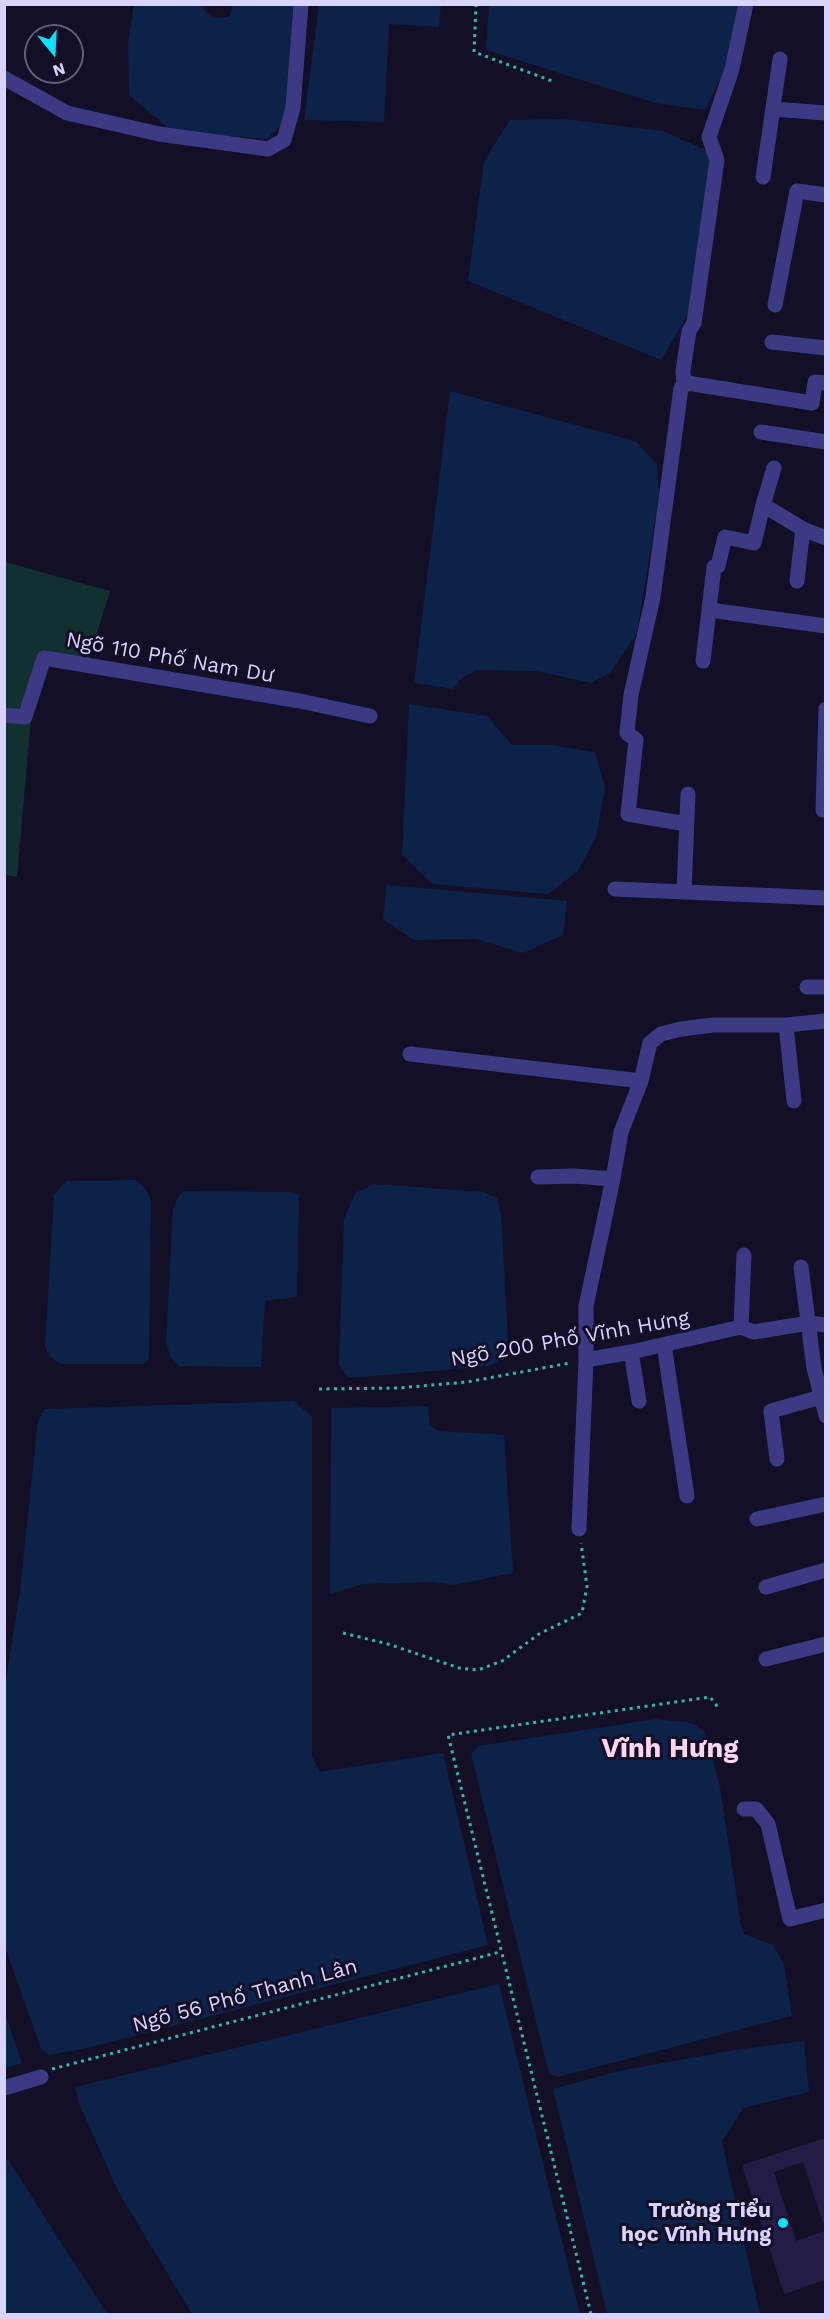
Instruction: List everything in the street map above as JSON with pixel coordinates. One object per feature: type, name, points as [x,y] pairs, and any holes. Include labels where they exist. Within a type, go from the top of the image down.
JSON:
[{"type":"street","points":[[4,78],[67,113],[159,134],[268,149],[284,140],[293,108],[301,4]]},
{"type":"street","points":[[686,824],[628,814],[636,740],[627,733],[631,695],[653,597],[680,399],[684,385],[683,371],[689,331],[694,323],[717,160],[709,137],[732,69],[746,4]]},
{"type":"street","points":[[764,177],[780,59]]},
{"type":"street","points":[[773,109],[825,112]]},
{"type":"street","points":[[775,305],[796,191],[825,195]]},
{"type":"street","points":[[772,342],[825,348]]},
{"type":"street","points":[[684,385],[687,383],[812,403],[815,382],[825,383]]},
{"type":"street","points":[[761,432],[825,442]]},
{"type":"street","points":[[703,661],[714,567],[718,566],[725,537],[754,543],[774,468]]},
{"type":"street","points":[[763,505],[803,529],[825,538]]},
{"type":"street","points":[[798,582],[803,529]]},
{"type":"street","points":[[710,610],[825,626]]},
{"type":"street","name":"Ngõ 110 Phố Nam Dư","points":[[4,715],[26,717],[45,658],[300,701],[370,716]]},
{"type":"street","points":[[825,709],[823,810],[825,810]]},
{"type":"street","points":[[684,892],[688,794]]},
{"type":"street","points":[[615,889],[825,898]]},
{"type":"street","points":[[807,987],[825,987]]},
{"type":"street","points":[[579,1529],[586,1306],[621,1132],[641,1081],[650,1043],[661,1034],[672,1030],[713,1025],[786,1025],[825,1021]]},
{"type":"street","points":[[786,1025],[794,1101]]},
{"type":"street","points":[[410,1054],[641,1081]]},
{"type":"street","points":[[538,1178],[574,1176],[613,1179]]},
{"type":"street","points":[[741,1327],[744,1255]]},
{"type":"street","points":[[801,1267],[814,1368],[825,1416]]},
{"type":"street","name":"Ngõ 200 Phố Vĩnh Hưng","points":[[586,1360],[741,1327],[754,1332],[809,1323],[825,1325]]},
{"type":"street","points":[[664,1345],[687,1496]]},
{"type":"street","points":[[631,1352],[639,1401]]},
{"type":"street","points":[[777,1459],[771,1411],[821,1397]]},
{"type":"street","points":[[757,1519],[825,1504]]},
{"type":"street","points":[[766,1587],[825,1570]]},
{"type":"street","points":[[766,1659],[825,1644]]},
{"type":"street","points":[[744,1809],[756,1809],[768,1824],[790,1919],[825,1910]]},
{"type":"street","points":[[4,2088],[41,2078]]},
{"type":"path","points":[[476,4],[474,52],[552,81]]},
{"type":"path","name":"Ngõ 200 Phố Vĩnh Hưng","points":[[319,1389],[398,1388],[467,1382],[586,1360]]},
{"type":"path","points":[[343,1633],[388,1644],[459,1668],[478,1670],[502,1661],[539,1634],[582,1613],[587,1586],[579,1529]]},
{"type":"path","points":[[591,2314],[448,1735],[710,1696],[720,1710]]},
{"type":"path","name":"Ngõ 56 Phố Thanh Lân","points":[[41,2078],[54,2068],[500,1952]]},
{"type":"green space","points":[[5,562],[110,591],[88,662],[46,667],[32,707],[17,877],[5,875]]},
{"type":"water","points":[[134,5],[203,5],[204,10],[214,18],[229,17],[233,5],[293,5],[286,120],[267,139],[172,131],[129,95],[128,43]]},
{"type":"water","points":[[319,5],[441,5],[439,27],[389,24],[384,122],[304,120]]},
{"type":"water","points":[[489,5],[739,5],[729,62],[705,110],[655,103],[486,50]]},
{"type":"water","points":[[563,119],[663,131],[712,153],[689,313],[661,360],[468,281],[484,161],[510,120]]},
{"type":"water","points":[[450,391],[635,441],[657,464],[659,496],[637,633],[611,672],[591,683],[536,671],[476,670],[462,678],[453,689],[414,683]]},
{"type":"water","points":[[409,704],[487,716],[512,745],[552,745],[595,752],[605,788],[596,837],[578,871],[548,894],[433,884],[402,855]]},
{"type":"water","points":[[387,885],[567,901],[563,935],[523,953],[476,939],[414,940],[383,919]]},
{"type":"water","points":[[135,1180],[147,1190],[151,1201],[149,1360],[143,1364],[60,1364],[50,1357],[45,1346],[54,1195],[66,1181]]},
{"type":"water","points":[[374,1184],[484,1192],[497,1198],[501,1213],[508,1339],[503,1359],[490,1366],[348,1378],[339,1364],[344,1219],[355,1193]]},
{"type":"water","points":[[184,1191],[290,1192],[299,1195],[297,1297],[265,1301],[261,1367],[179,1366],[170,1356],[166,1342],[173,1209],[178,1197]]},
{"type":"water","points":[[294,1401],[312,1417],[312,1757],[320,1772],[443,1753],[488,1945],[83,2049],[49,2055],[41,2049],[4,1944],[5,1686],[20,1590],[38,1421],[44,1409]]},
{"type":"water","points":[[428,1406],[430,1425],[438,1431],[504,1435],[513,1573],[453,1585],[434,1582],[363,1584],[330,1594],[331,1408]]},
{"type":"water","points":[[656,1719],[691,1723],[705,1732],[720,1787],[741,1925],[744,1934],[773,1945],[784,1964],[792,2016],[558,2077],[551,2074],[547,2066],[471,1754],[478,1746]]},
{"type":"water","points":[[499,1984],[580,2314],[192,2314],[118,2191],[80,2106],[75,2087]]},
{"type":"water","points":[[4,2010],[22,2063],[5,2068],[4,2068]]},
{"type":"water","points":[[804,2041],[809,2092],[743,2108],[722,2141],[760,2314],[607,2314],[553,2089],[619,2071],[735,2050]]},
{"type":"water","points":[[5,2160],[8,2160],[107,2314],[5,2314]]},
{"type":"building","points":[[825,2138],[825,2222],[823,2223],[803,2162],[774,2172],[796,2241],[825,2231],[825,2280],[784,2294],[742,2165]]},
{"type":"place","name":"Trường Tiểu học Vĩnh Hưng","points":[[783,2223]]},
{"type":"district","name":"Vĩnh Hưng","points":[[670,1749]]}]
